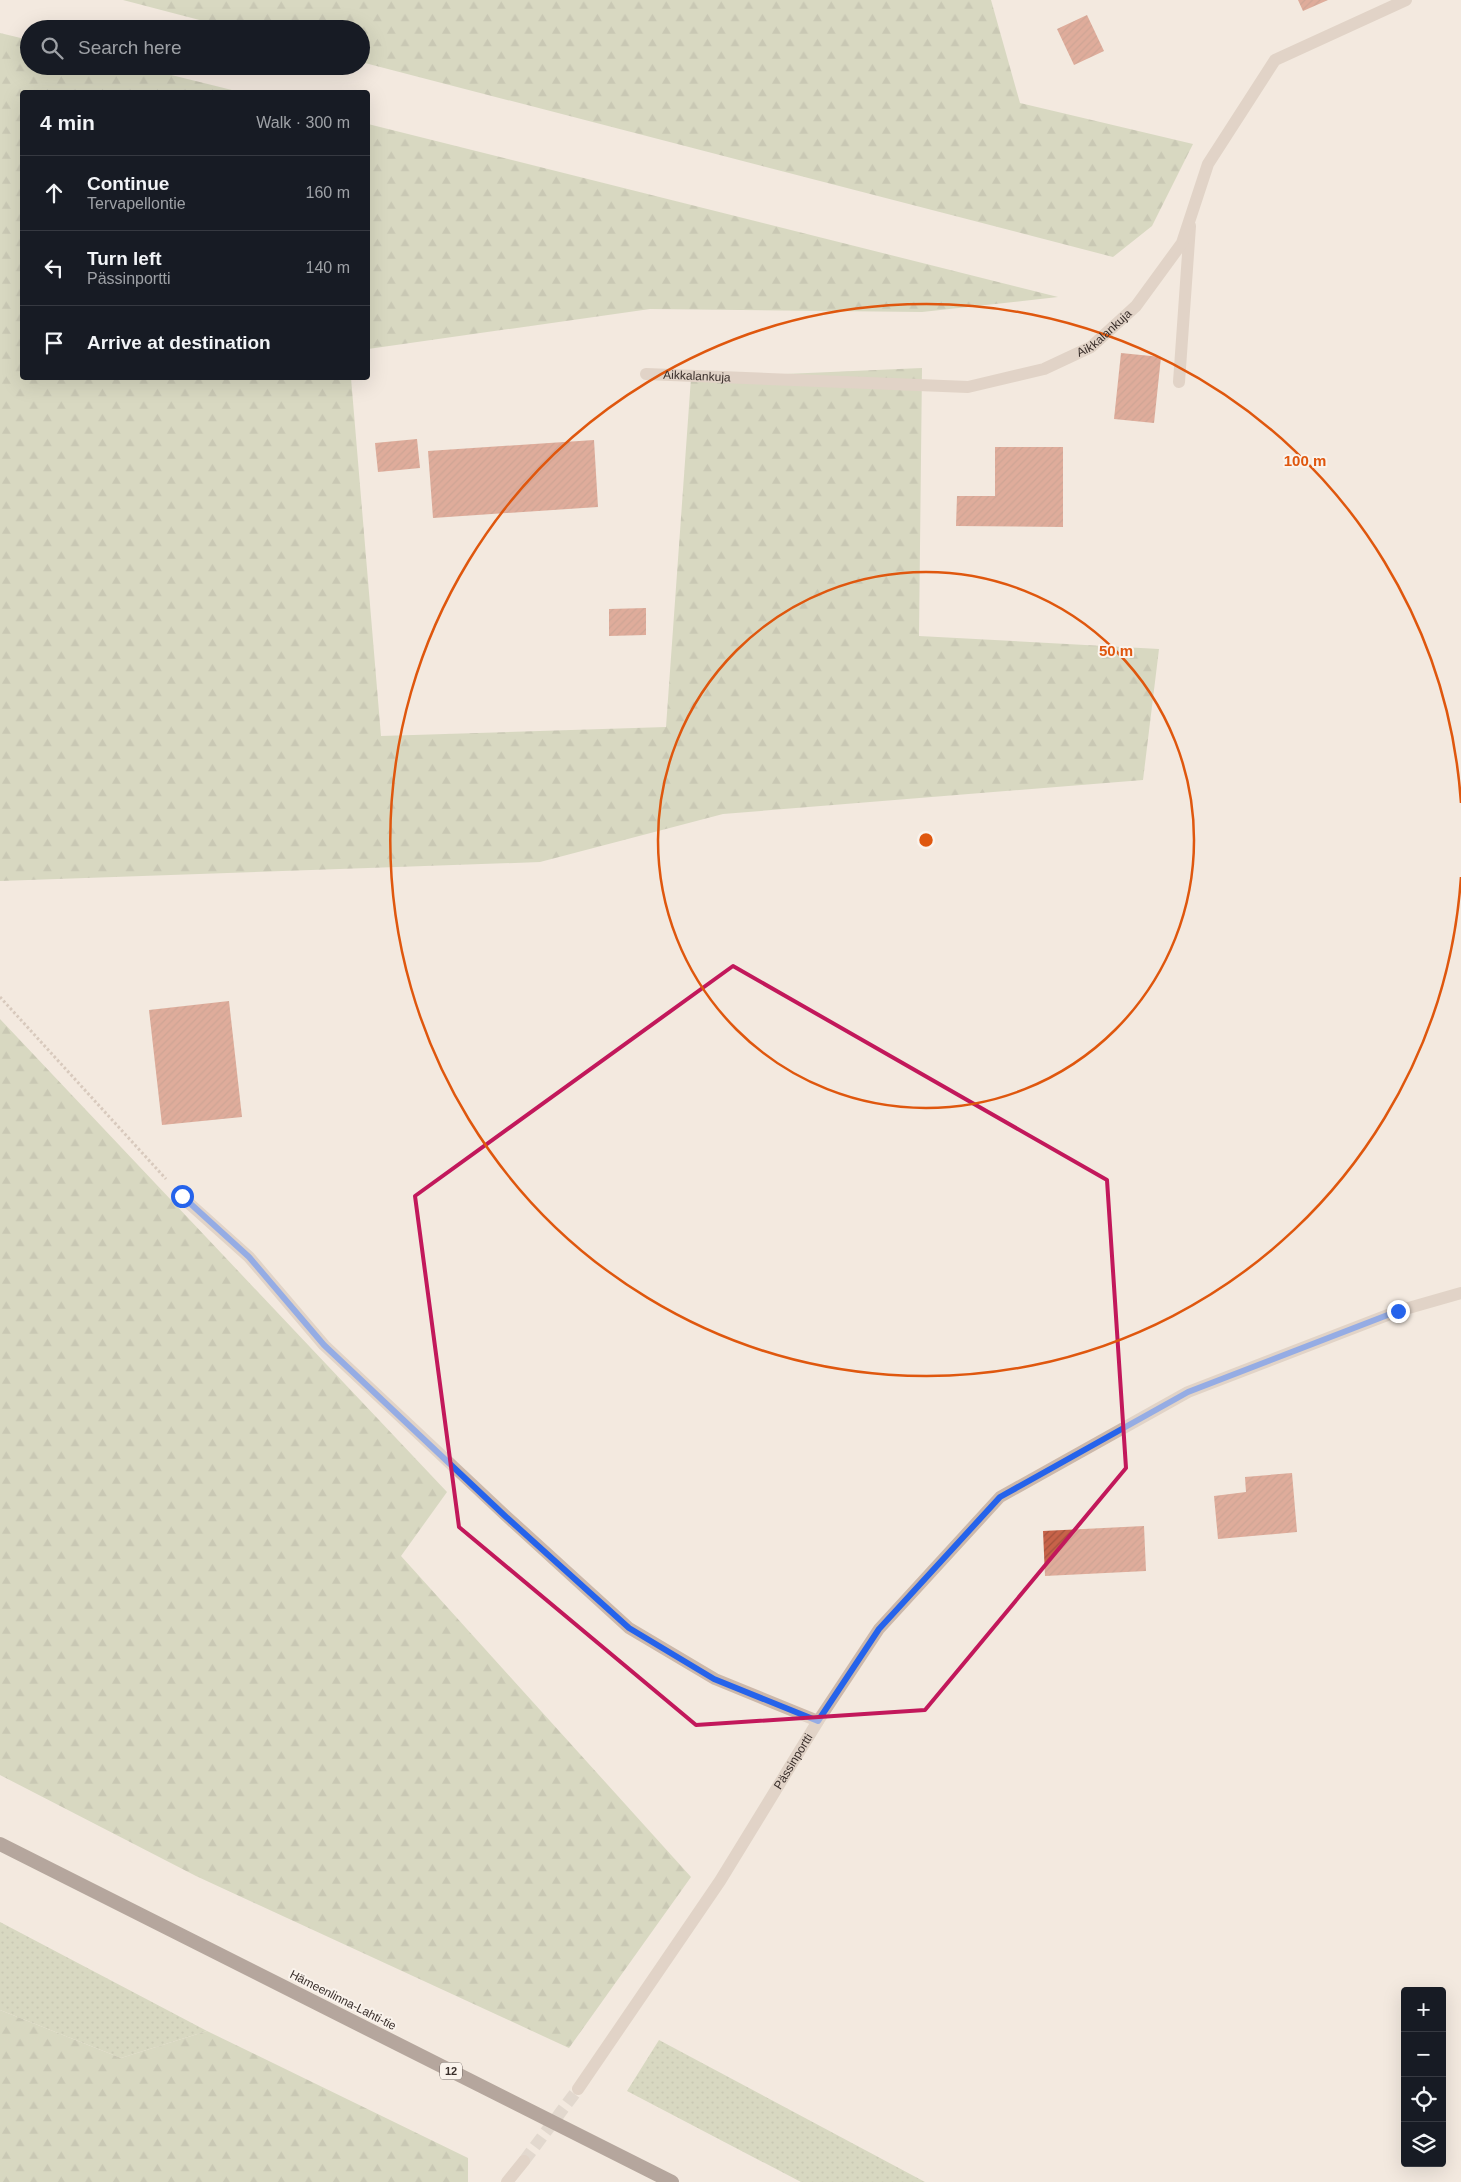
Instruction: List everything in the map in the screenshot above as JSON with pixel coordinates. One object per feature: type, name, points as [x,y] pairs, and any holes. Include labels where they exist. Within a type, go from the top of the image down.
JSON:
[{"type":"highway","name":"Hämeenlinna-Lahti-tie","points":[[0,1844],[672,2182]]},
{"type":"street","name":"Aikkalankuja","points":[[646,374],[968,387],[1044,369],[1091,347],[1136,306],[1182,243],[1208,164],[1275,60],[1406,0]]},
{"type":"street","points":[[1179,382],[1190,219]]},
{"type":"street","points":[[182,1196],[249,1257],[324,1345],[484,1496],[629,1628],[714,1679],[818,1721]]},
{"type":"street","name":"Pässinportti","points":[[578,2088],[720,1881],[818,1721],[879,1629],[1000,1497],[1188,1392],[1398,1311],[1461,1293]]},
{"type":"street","points":[[507,2182],[524,2162]]},
{"type":"path","points":[[0,997],[182,1196]]},
{"type":"highlighted area","points":[[733,966],[1107,1180],[1126,1468],[925,1710],[696,1725],[459,1527],[415,1196]]},
{"type":"green space","points":[[123,0],[991,0],[1020,103],[1193,144],[1152,226],[1113,257],[370,64],[370,20],[200,20]]},
{"type":"green space","points":[[0,33],[20,38],[20,75],[171,75],[232,90],[20,90],[20,380],[351,380],[381,736],[666,727],[691,378],[922,368],[919,636],[1159,649],[1143,780],[723,814],[540,862],[0,881]]},
{"type":"green space","points":[[370,125],[1058,297],[922,312],[650,309],[370,349]]},
{"type":"green space","points":[[0,1019],[447,1492],[401,1556],[691,1877],[569,2048],[196,1876],[0,1775]]},
{"type":"green space","points":[[0,1922],[207,2031],[121,2058],[0,2010]]},
{"type":"green space","points":[[0,2010],[121,2058],[207,2031],[468,2158],[468,2182],[0,2182]]},
{"type":"green space","points":[[659,2040],[925,2182],[801,2182],[627,2091]]},
{"type":"building","points":[[1298,0],[1328,0],[1303,11]]},
{"type":"building","points":[[1087,15],[1104,51],[1074,65],[1057,29]]},
{"type":"building","points":[[1121,353],[1161,357],[1154,423],[1114,419]]},
{"type":"building","points":[[417,439],[420,468],[378,472],[375,443]]},
{"type":"building","points":[[594,440],[598,507],[433,518],[428,451]]},
{"type":"building","points":[[995,447],[1063,447],[1063,527],[956,526],[957,496],[995,496]]},
{"type":"building","points":[[646,608],[646,635],[609,636],[609,609]]},
{"type":"building","points":[[229,1001],[242,1117],[162,1125],[149,1010]]},
{"type":"building","points":[[1292,1473],[1297,1532],[1218,1539],[1214,1496],[1246,1492],[1245,1477]]},
{"type":"building","points":[[1144,1526],[1146,1571],[1045,1576],[1043,1531]]},
{"type":"tunnel","points":[[524,2161],[578,2089]]},
{"type":"route","points":[[182,1196],[249,1257],[324,1345],[422,1439],[629,1628],[714,1679],[818,1721],[879,1629],[1000,1497],[1188,1392],[1398,1311]]}]
